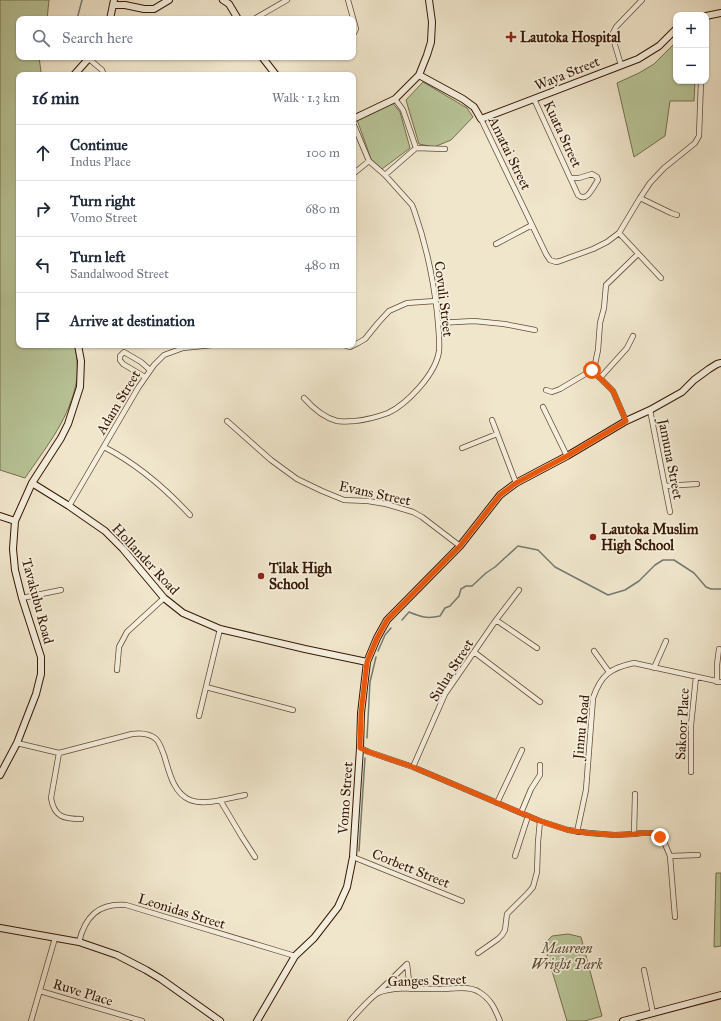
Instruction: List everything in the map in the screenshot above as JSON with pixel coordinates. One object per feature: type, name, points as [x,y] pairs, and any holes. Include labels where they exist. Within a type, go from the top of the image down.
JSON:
[{"type":"main road","points":[[111,16],[113,2],[144,9],[154,9],[169,0]]},
{"type":"main road","points":[[223,0],[229,4],[236,16]]},
{"type":"main road","points":[[356,118],[395,99],[419,75],[431,42],[432,22],[430,0]]},
{"type":"main road","points":[[709,15],[721,13]]},
{"type":"main road","name":"Waya Street","points":[[481,119],[638,59],[659,46],[673,32]]},
{"type":"main road","points":[[77,72],[88,60]]},
{"type":"main road","points":[[264,60],[274,72]]},
{"type":"main road","name":"Amatai Street","points":[[419,75],[463,99],[474,107],[481,119]]},
{"type":"main road","name":"Tavakubu Road","points":[[0,775],[17,743],[36,694],[41,674],[41,657],[22,598],[15,570],[13,549],[15,521],[32,484],[61,438],[68,424],[80,388],[81,360],[79,348]]},
{"type":"main road","name":"Vomo Street","points":[[257,1021],[295,956],[314,938],[338,907],[347,887],[352,857],[361,713],[367,662],[377,638],[387,620],[460,546],[500,495],[516,483],[567,456],[626,421],[650,410],[682,392],[694,380],[709,369],[721,363]]},
{"type":"main road","name":"Hollander Road","points":[[32,484],[69,506],[105,531],[124,549],[164,598],[183,612],[220,629],[367,662]]},
{"type":"main road","points":[[0,516],[15,521]]},
{"type":"main road","points":[[0,928],[79,942],[117,955],[161,979],[220,1021]]},
{"type":"main road","points":[[623,1021],[721,995]]},
{"type":"street","points":[[259,16],[287,0]]},
{"type":"street","points":[[348,0],[352,16]]},
{"type":"street","points":[[621,65],[612,35],[616,27],[642,0]]},
{"type":"street","points":[[92,60],[103,72]]},
{"type":"street","points":[[661,278],[620,233],[650,183],[664,168],[695,143],[699,136],[701,84]]},
{"type":"street","points":[[395,99],[403,110],[416,148]]},
{"type":"street","name":"Kuata Street","points":[[534,99],[578,195],[583,198],[586,197],[598,180],[596,176],[592,174],[579,178],[571,178]]},
{"type":"street","name":"Amatai Street","points":[[481,119],[550,260],[556,262],[593,249],[608,242],[620,233]]},
{"type":"street","name":"Covuli Street","points":[[304,398],[312,406],[337,421],[350,422],[364,420],[389,412],[423,384],[435,365],[439,352],[438,323],[432,277],[429,260],[414,210],[412,205],[385,175],[368,161],[356,131]]},
{"type":"street","points":[[385,175],[416,148],[445,149]]},
{"type":"street","points":[[356,171],[368,161]]},
{"type":"street","points":[[640,198],[677,215]]},
{"type":"street","points":[[496,244],[532,225]]},
{"type":"street","points":[[546,390],[552,392],[560,389],[595,364],[606,285],[638,254]]},
{"type":"street","points":[[356,344],[365,339],[390,311],[406,303],[435,301]]},
{"type":"street","points":[[438,323],[474,321],[504,324],[535,330]]},
{"type":"street","points":[[600,378],[627,348],[633,336]]},
{"type":"street","name":"Adam Street","points":[[69,506],[150,370],[164,355],[183,348]]},
{"type":"street","points":[[146,377],[123,364],[120,360],[120,356],[124,352],[141,362],[150,370]]},
{"type":"street","points":[[590,369],[613,391],[626,421]]},
{"type":"street","points":[[543,407],[567,456]]},
{"type":"street","name":"Jamuna Street","points":[[650,410],[670,512]]},
{"type":"street","name":"Evans Street","points":[[227,420],[271,460],[297,479],[322,492],[344,500],[368,501],[402,508],[413,512],[422,517],[460,546]]},
{"type":"street","points":[[492,420],[516,483]]},
{"type":"street","points":[[462,448],[497,434]]},
{"type":"street","points":[[104,447],[140,469],[171,495],[190,515]]},
{"type":"street","points":[[665,486],[697,484]]},
{"type":"street","points":[[22,598],[61,590]]},
{"type":"street","name":"Sulua Street","points":[[413,767],[445,694],[496,620],[519,590]]},
{"type":"street","points":[[117,670],[119,647],[127,632],[164,598]]},
{"type":"street","points":[[496,620],[537,648]]},
{"type":"street","points":[[199,716],[220,629]]},
{"type":"street","points":[[654,668],[666,641]]},
{"type":"street","points":[[719,649],[717,665],[719,682]]},
{"type":"street","points":[[594,651],[609,672]]},
{"type":"street","points":[[474,652],[540,702]]},
{"type":"street","name":"Jinnu Road","points":[[577,832],[586,790],[593,698],[596,688],[602,679],[609,672],[620,666],[634,663],[719,682]]},
{"type":"street","name":"Sakoor Place","points":[[691,772],[691,725],[696,677]]},
{"type":"street","points":[[206,687],[293,710]]},
{"type":"street","points":[[17,743],[59,753],[132,734],[146,734],[155,739],[160,746],[171,780],[178,791],[190,800],[209,802],[245,795]]},
{"type":"street","points":[[360,748],[413,767],[540,821],[577,832],[609,835],[653,833],[660,837],[670,856],[675,917]]},
{"type":"street","points":[[497,803],[522,750]]},
{"type":"street","points":[[59,753],[52,803],[55,810],[63,818],[81,819]]},
{"type":"street","points":[[521,813],[531,789],[540,775],[540,765]]},
{"type":"street","points":[[634,834],[635,794]]},
{"type":"street","points":[[220,800],[255,857]]},
{"type":"street","points":[[515,856],[528,816]]},
{"type":"street","points":[[478,953],[502,935],[505,930],[507,914],[533,887],[537,872],[540,821]]},
{"type":"street","points":[[670,856],[698,855]]},
{"type":"street","name":"Corbett Street","points":[[352,857],[462,900]]},
{"type":"street","name":"Leonidas Street","points":[[79,942],[86,923],[98,909],[117,904],[126,905],[295,956]]},
{"type":"street","points":[[31,1021],[55,938]]},
{"type":"street","points":[[377,993],[406,964],[410,989]]},
{"type":"street","points":[[644,970],[653,1013]]},
{"type":"street","name":"Ganges Street","points":[[350,1021],[353,1016],[377,993],[410,989],[462,988],[478,990],[488,998],[495,1008],[500,1021]]},
{"type":"street","name":"Ruve Place","points":[[40,991],[142,1021]]},
{"type":"green space","points":[[0,0],[49,0],[47,16],[16,16],[16,60],[39,60],[41,72],[16,72],[16,348],[75,348],[77,378],[71,400],[61,424],[25,478],[0,470]]},
{"type":"green space","points":[[673,45],[673,84],[695,84],[694,101],[670,101],[665,136],[634,157],[617,83],[654,64]]},
{"type":"green space","points":[[423,82],[467,108],[473,117],[451,140],[434,147],[419,144],[406,100]]},
{"type":"green space","points":[[391,101],[400,112],[410,148],[382,169],[371,159],[356,114]]},
{"type":"green space","points":[[716,873],[721,873],[721,946],[714,947]]},
{"type":"green space","name":"Maureen Wright Park","points":[[568,934],[581,937],[602,1016],[585,1021],[567,1021],[544,944],[552,936]]},
{"type":"waterway","points":[[78,16],[82,0]]},
{"type":"waterway","points":[[402,620],[409,612],[424,617],[440,616],[445,608],[450,606],[459,596],[461,589],[466,586],[472,586],[518,546],[538,550],[555,567],[608,595],[625,590],[639,581],[655,565],[663,560],[674,560],[694,573],[706,587],[711,589],[721,589]]},
{"type":"waterway","points":[[378,651],[385,635],[391,628]]},
{"type":"waterway","points":[[367,738],[370,682],[376,657]]},
{"type":"waterway","points":[[359,851],[365,758]]},
{"type":"place","name":"Lautoka Hospital","points":[[511,37]]},
{"type":"place","name":"Lautoka Muslim High School","points":[[593,537]]},
{"type":"place","name":"Tilak High School","points":[[261,576]]},
{"type":"route","points":[[592,370],[613,391],[626,421],[507,489],[500,495],[460,546],[387,620],[377,638],[367,662],[361,713],[360,748],[413,767],[540,821],[568,830],[615,835],[653,833],[660,837]]}]
